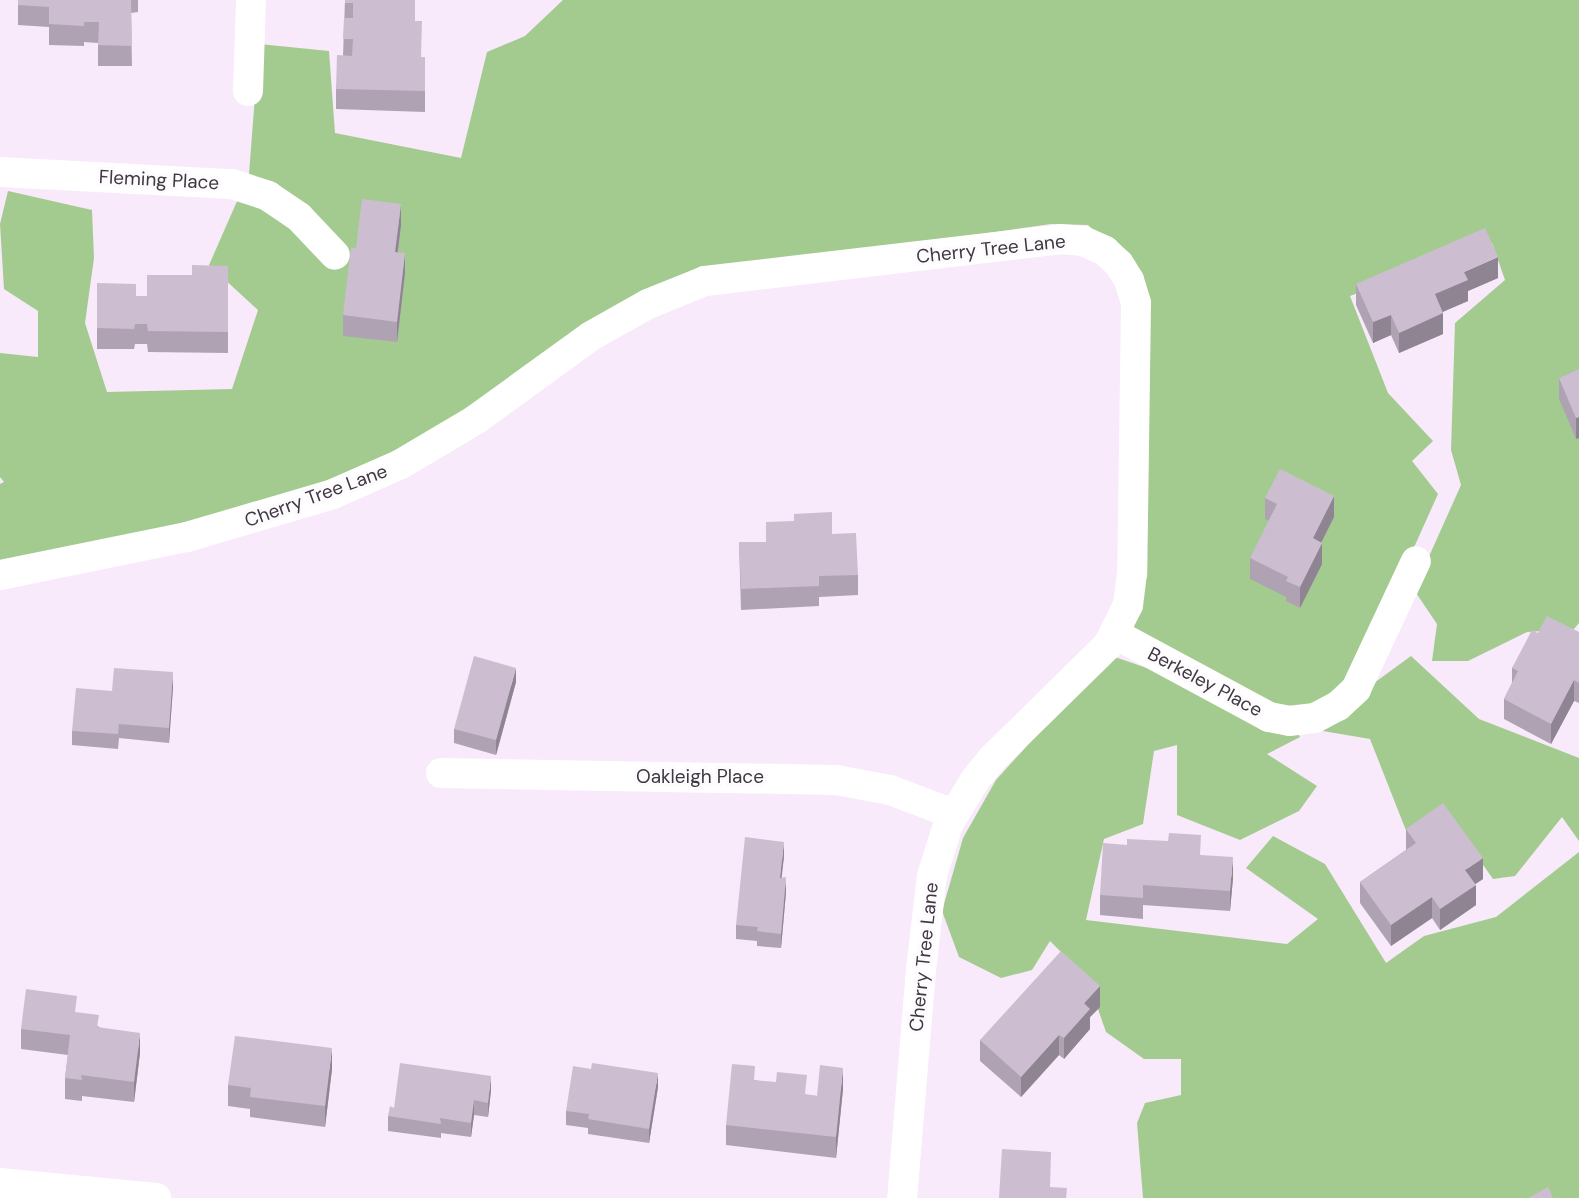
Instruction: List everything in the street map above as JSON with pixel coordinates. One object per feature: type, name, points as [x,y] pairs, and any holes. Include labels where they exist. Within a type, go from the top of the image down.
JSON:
[{"type":"street","points":[[248,92],[251,0]]},
{"type":"street","name":"Fleming Place","points":[[0,172],[232,184],[268,196],[299,216],[335,255]]},
{"type":"street","name":"Cherry Tree Lane","points":[[0,575],[187,537],[333,494],[401,464],[475,420],[591,336],[648,304],[705,281],[1060,239],[1083,241],[1105,251],[1119,264],[1129,280],[1136,303],[1132,573],[1128,605],[1115,634],[992,759],[954,814],[932,876],[920,969],[902,1198]]},
{"type":"street","name":"Berkeley Place","points":[[1115,634],[1269,717],[1289,720],[1314,718],[1338,706],[1356,689],[1416,561]]},
{"type":"street","name":"Oakleigh Place","points":[[440,773],[836,779],[890,790],[954,814]]},
{"type":"street","points":[[0,1182],[156,1198]]},
{"type":"green space","points":[[563,0],[1579,0],[1579,623],[1574,629],[1527,632],[1468,661],[1432,661],[1437,624],[1414,590],[1461,485],[1451,450],[1455,323],[1505,280],[1492,243],[1350,296],[1388,393],[1433,441],[1412,461],[1438,494],[1357,674],[1332,702],[1268,709],[1126,631],[1135,270],[1088,225],[1051,224],[703,273],[398,458],[309,495],[0,565],[0,484],[4,482],[0,477],[0,353],[38,357],[38,311],[4,289],[0,224],[8,191],[92,210],[94,258],[85,323],[107,392],[232,389],[258,310],[209,265],[249,174],[259,44],[329,51],[335,133],[461,158],[487,52],[525,36]]},
{"type":"green space","points":[[1109,655],[1182,680],[1293,726],[1300,737],[1267,754],[1317,786],[1299,811],[1240,840],[1177,815],[1177,745],[1154,751],[1143,824],[1104,839],[1086,920],[1287,944],[1318,919],[1246,868],[1273,836],[1325,864],[1386,963],[1424,936],[1496,917],[1579,852],[1579,1198],[1143,1198],[1137,1123],[1145,1103],[1181,1095],[1181,1059],[1144,1059],[1106,1032],[1087,978],[1050,941],[1032,970],[1001,978],[959,957],[942,911],[963,838],[996,780]]},
{"type":"green space","points":[[1411,656],[1479,719],[1579,758],[1579,841],[1562,817],[1515,876],[1493,879],[1450,818],[1407,833],[1370,739],[1311,729]]},
{"type":"building","points":[[18,0],[131,0],[132,46],[98,45],[99,22],[84,22],[84,26],[49,24],[49,7],[18,5]]},
{"type":"building","points":[[345,0],[415,0],[415,21],[422,21],[421,57],[425,57],[425,91],[336,89],[337,55],[352,56],[353,39],[343,39],[344,18],[353,18],[353,3],[345,3]]},
{"type":"building","points":[[362,199],[401,204],[395,252],[405,253],[397,322],[343,315],[351,248],[356,248]]},
{"type":"building","points":[[1485,228],[1498,257],[1464,272],[1468,280],[1435,294],[1443,313],[1399,333],[1391,315],[1373,322],[1356,284]]},
{"type":"building","points":[[192,265],[228,266],[228,332],[148,331],[147,324],[135,324],[134,329],[97,328],[97,283],[136,284],[136,296],[147,296],[147,275],[192,275]]},
{"type":"building","points":[[1579,369],[1579,417],[1576,418],[1559,378]]},
{"type":"building","points":[[1280,469],[1334,496],[1313,538],[1322,543],[1300,587],[1286,581],[1288,577],[1250,558],[1277,504],[1265,498]]},
{"type":"building","points":[[832,512],[832,534],[856,533],[858,575],[819,576],[819,586],[741,589],[739,542],[766,542],[766,522],[794,521],[794,514]]},
{"type":"building","points":[[1547,616],[1579,632],[1579,683],[1574,680],[1551,724],[1504,699],[1518,671],[1512,668],[1532,630],[1538,633]]},
{"type":"building","points":[[474,656],[516,668],[496,740],[454,729]]},
{"type":"building","points":[[114,668],[173,672],[169,728],[119,724],[118,734],[72,731],[76,688],[112,691]]},
{"type":"building","points":[[1443,803],[1483,858],[1465,870],[1476,885],[1440,909],[1432,897],[1391,925],[1360,882],[1416,843],[1406,829]]},
{"type":"building","points":[[1169,833],[1201,835],[1200,855],[1233,857],[1230,891],[1143,885],[1143,898],[1100,895],[1103,843],[1127,845],[1127,839],[1168,841]]},
{"type":"building","points":[[745,837],[784,842],[780,878],[786,877],[781,934],[757,931],[758,927],[736,925]]},
{"type":"building","points":[[1061,951],[1100,986],[1084,1003],[1090,1009],[1064,1038],[1059,1035],[1021,1077],[980,1040]]},
{"type":"building","points":[[26,989],[77,996],[75,1012],[99,1015],[97,1027],[140,1033],[134,1082],[81,1075],[82,1080],[65,1078],[70,1035],[21,1029]]},
{"type":"building","points":[[235,1036],[332,1048],[325,1106],[250,1097],[251,1088],[228,1085]]},
{"type":"building","points":[[400,1063],[491,1076],[488,1103],[474,1100],[471,1123],[440,1118],[441,1124],[388,1116],[390,1106],[394,1108]]},
{"type":"building","points":[[592,1063],[658,1073],[649,1129],[588,1119],[589,1114],[566,1111],[573,1066],[591,1069]]},
{"type":"building","points":[[732,1064],[755,1066],[754,1080],[776,1082],[777,1072],[807,1075],[805,1094],[817,1096],[820,1065],[843,1068],[836,1137],[726,1125]]},
{"type":"building","points":[[1002,1149],[1051,1152],[1050,1187],[1067,1188],[1066,1198],[999,1198]]},
{"type":"building","points":[[1548,1187],[1553,1198],[1528,1198]]}]
